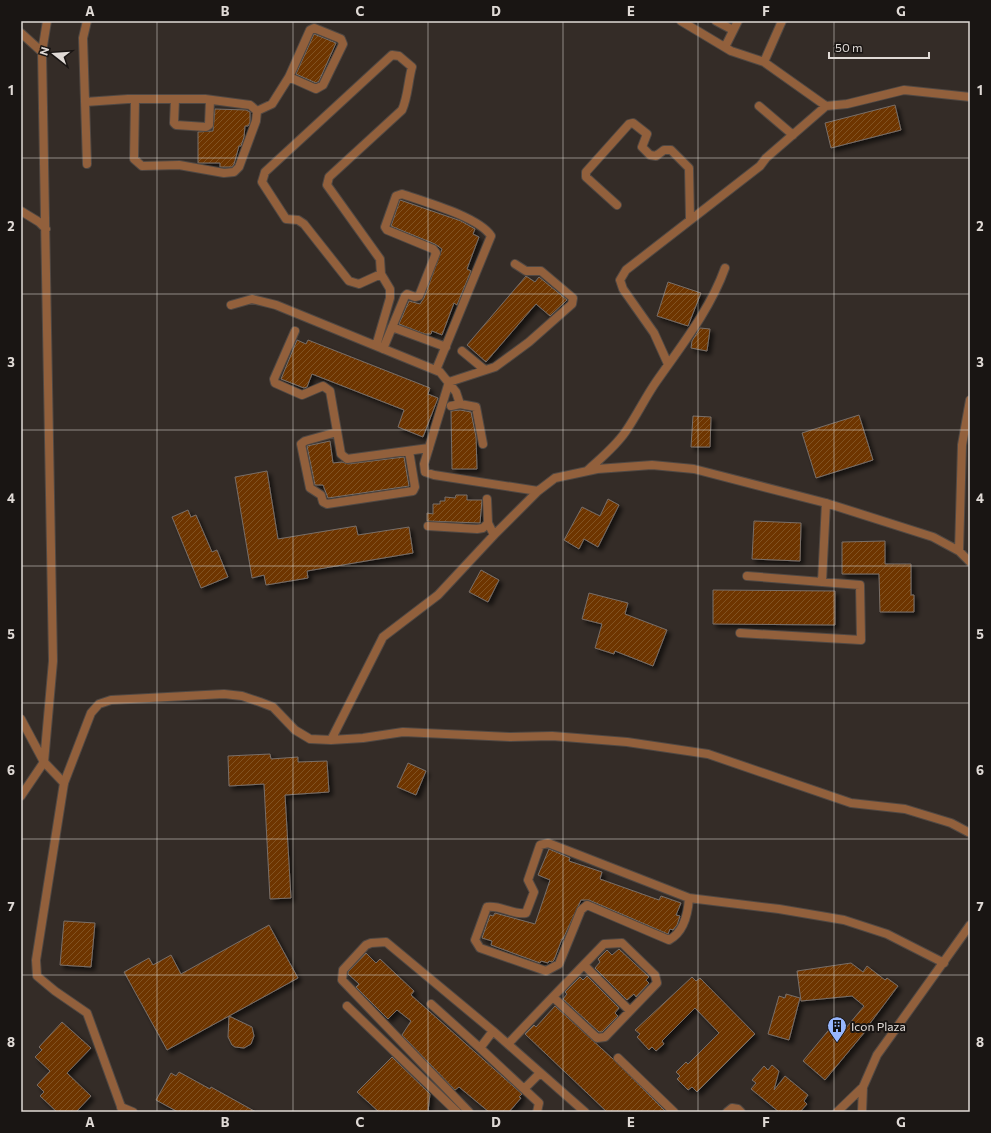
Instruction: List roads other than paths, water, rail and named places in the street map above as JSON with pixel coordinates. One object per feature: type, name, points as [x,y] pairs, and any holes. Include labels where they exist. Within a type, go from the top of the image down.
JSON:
[{"type":"street","points":[[21,796],[44,762],[53,661],[42,52],[47,21]]},
{"type":"street","points":[[87,164],[83,38],[88,21]]},
{"type":"street","points":[[681,21],[730,51],[764,62],[826,106]]},
{"type":"street","points":[[716,21],[733,30]]},
{"type":"street","points":[[725,47],[738,21]]},
{"type":"street","points":[[764,62],[782,21]]},
{"type":"street","points":[[257,111],[272,104],[289,77],[310,30],[314,28],[341,39],[343,44],[323,85],[316,89],[289,77]]},
{"type":"street","points":[[21,33],[42,52]]},
{"type":"street","points":[[380,274],[359,284],[349,282],[304,224],[298,220],[286,219],[262,182],[265,172],[392,56],[399,56],[412,67],[407,86],[405,103],[402,110],[329,177],[327,185],[380,259],[380,274],[390,288],[390,298],[380,348]]},
{"type":"street","points":[[668,364],[654,333],[623,289],[620,280],[626,270],[760,166],[826,106],[847,104],[904,90],[970,97]]},
{"type":"street","points":[[85,102],[135,99],[210,100],[250,105],[257,111]]},
{"type":"street","points":[[135,99],[134,159],[142,166],[179,165],[224,173],[234,172],[239,167],[256,121],[257,111]]},
{"type":"street","points":[[176,99],[174,123],[176,125],[206,128],[209,125],[210,100]]},
{"type":"street","points":[[759,106],[793,135]]},
{"type":"street","points":[[617,204],[586,176],[586,172],[629,124],[633,123],[647,134],[642,147],[650,155],[656,156],[664,150],[671,150],[689,168],[690,219]]},
{"type":"street","points":[[380,348],[392,327],[405,296],[407,294],[415,297],[419,296],[436,254],[433,249],[387,230],[385,227],[396,196],[402,194],[475,221],[487,229],[491,236],[436,370]]},
{"type":"street","points":[[21,211],[39,222],[46,229]]},
{"type":"street","points":[[449,382],[494,367],[529,342],[572,304],[573,298],[541,271],[526,271],[515,264]]},
{"type":"street","points":[[587,471],[607,453],[625,433],[650,391],[713,296],[725,268]]},
{"type":"street","points":[[231,305],[252,299],[276,305],[436,370],[449,382],[456,392],[460,404]]},
{"type":"street","points":[[392,327],[446,348]]},
{"type":"street","points":[[295,331],[274,379],[275,383],[302,395],[323,386],[330,391],[341,454],[347,459],[429,448]]},
{"type":"street","points":[[462,351],[485,370]]},
{"type":"street","points":[[449,382],[424,464],[425,472],[429,474],[538,491]]},
{"type":"street","points":[[959,551],[962,445],[970,400]]},
{"type":"street","points":[[451,406],[460,404],[476,407],[483,444]]},
{"type":"street","points":[[337,432],[305,441],[301,444],[310,488],[321,495],[322,502],[327,504],[412,491],[415,487],[409,451]]},
{"type":"street","points":[[331,740],[382,637],[438,595],[494,535],[538,491],[555,478],[587,471],[652,465],[694,469],[826,503],[932,537],[959,551],[970,562]]},
{"type":"street","points":[[487,499],[488,523],[494,535]]},
{"type":"street","points":[[822,582],[826,503]]},
{"type":"street","points":[[428,526],[477,529],[483,528],[488,523]]},
{"type":"street","points":[[740,633],[861,640],[860,585],[747,576]]},
{"type":"street","points":[[133,1112],[122,1110],[87,1013],[54,991],[37,976],[36,960],[64,783],[91,713],[99,704],[111,700],[224,694],[242,696],[272,707],[295,730],[310,739],[331,740],[363,738],[403,732],[510,737],[552,736],[626,742],[708,754],[851,803],[905,809],[951,823],[970,832]]},
{"type":"street","points":[[21,718],[44,762],[64,783]]},
{"type":"street","points":[[689,898],[688,914],[677,936],[670,940],[587,905],[581,910],[559,964],[546,971],[480,948],[475,940],[487,907],[494,906],[519,914],[526,913],[534,892],[528,880],[540,845],[548,843],[689,898],[779,909],[844,920],[887,934],[944,963]]},
{"type":"street","points":[[862,1112],[863,1087],[877,1055],[944,963],[967,935],[970,925]]},
{"type":"street","points":[[469,1112],[342,980],[343,970],[366,945],[371,942],[386,942],[493,1031],[585,1112]]},
{"type":"street","points":[[508,1044],[553,997],[584,965],[604,944],[622,943],[655,975],[657,983],[605,1037],[596,1038],[553,997]]},
{"type":"street","points":[[584,965],[630,1011]]},
{"type":"street","points":[[431,1004],[539,1103],[537,1112]]},
{"type":"street","points":[[347,1006],[456,1112]]},
{"type":"street","points":[[480,1048],[493,1031]]},
{"type":"street","points":[[618,1058],[674,1112]]},
{"type":"street","points":[[524,1089],[540,1072]]},
{"type":"street","points":[[837,1112],[863,1087]]},
{"type":"street","points":[[728,1112],[732,1108],[738,1109],[741,1112]]},
{"type":"place","name":"Icon Plaza","points":[[837,1043]]}]
